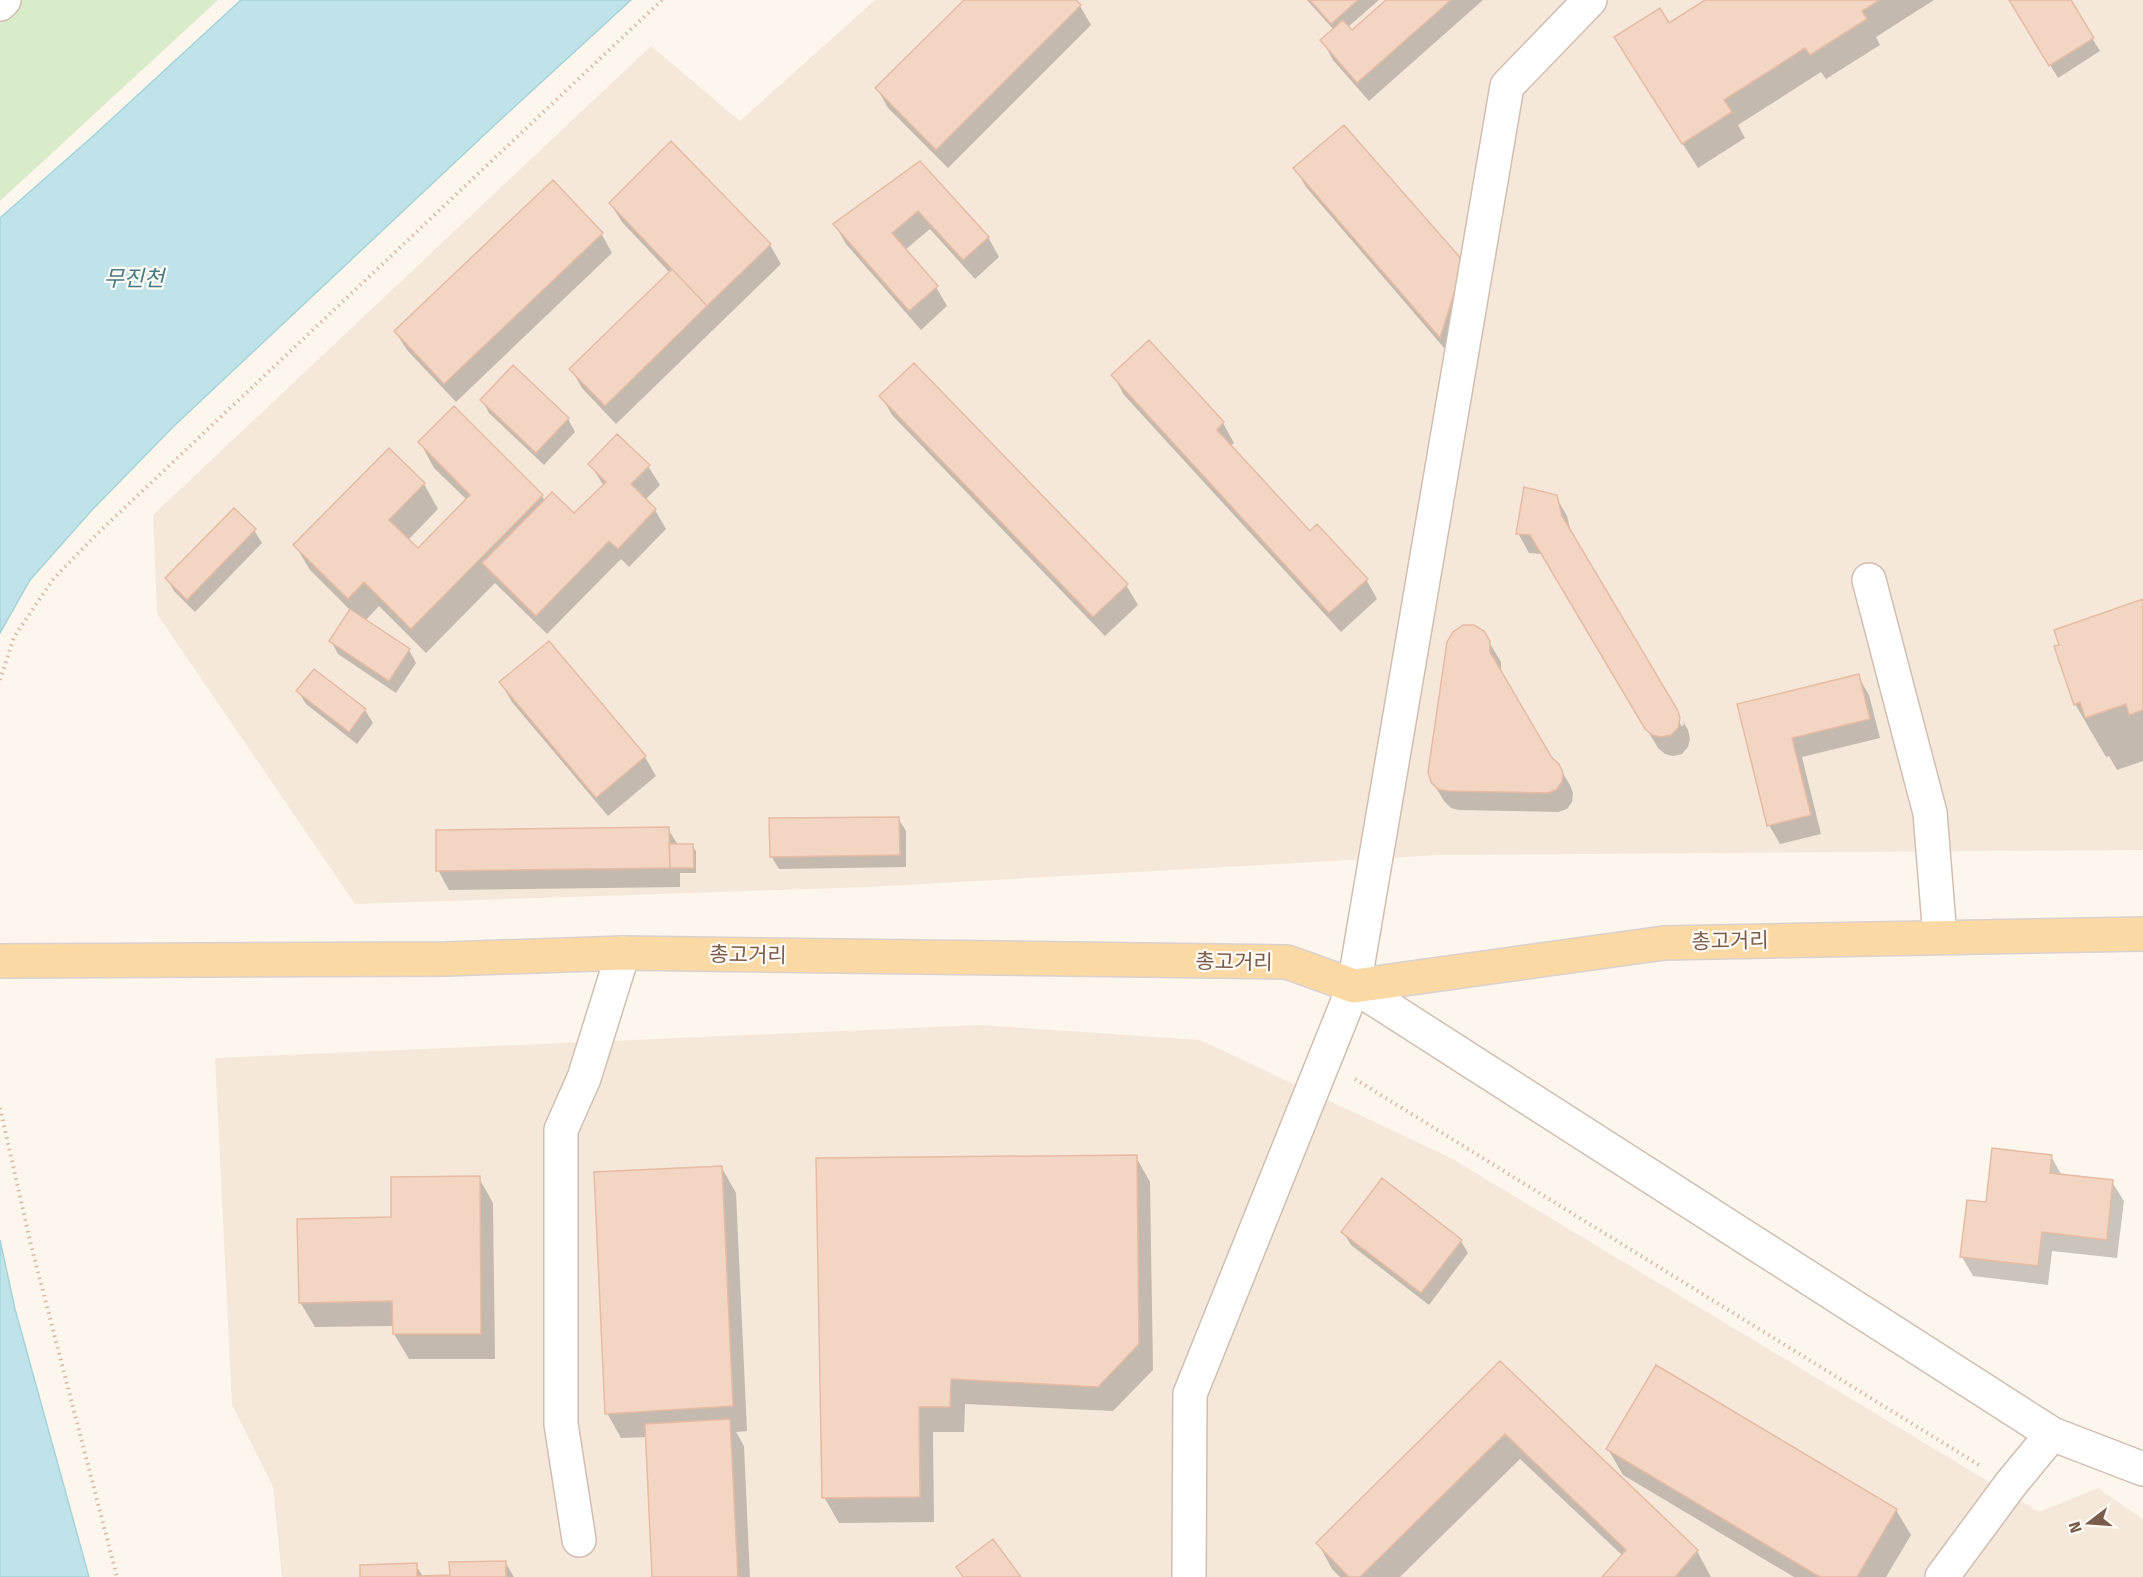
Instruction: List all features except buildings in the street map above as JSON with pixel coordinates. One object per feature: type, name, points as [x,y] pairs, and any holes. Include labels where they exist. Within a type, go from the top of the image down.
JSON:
[{"type":"main road","name":"총고거리","points":[[0,961],[446,959],[623,953],[1287,962],[1354,986],[1664,943],[2143,934]]},
{"type":"street","points":[[0,4],[4,0]]},
{"type":"street","points":[[1189,1577],[1190,1394],[1354,986],[1507,86],[1590,0]]},
{"type":"street","points":[[1869,580],[1930,813],[1940,937]]},
{"type":"street","points":[[579,1540],[561,1424],[561,1130],[584,1078],[623,953]]},
{"type":"street","points":[[1354,986],[2052,1434],[2143,1469]]},
{"type":"street","points":[[1942,1577],[2010,1485],[2052,1434]]},
{"type":"path","points":[[0,680],[14,636],[54,578],[100,531],[662,0]]},
{"type":"path","points":[[1325,1061],[2010,1485]]},
{"type":"path","points":[[0,1108],[33,1253],[117,1577]]},
{"type":"shaded area","points":[[875,0],[2143,0],[2143,850],[1440,855],[870,887],[355,904],[157,614],[153,515],[651,46],[740,121]]},
{"type":"shaded area","points":[[981,1025],[1200,1040],[1451,1158],[2039,1512],[2098,1488],[2143,1519],[2143,1577],[282,1577],[273,1487],[232,1405],[215,1058]]},
{"type":"green space","points":[[23,0],[218,0],[0,201],[0,23]]},
{"type":"water","name":"무진천","points":[[241,0],[631,0],[173,427],[92,510],[30,580],[0,633],[0,218]]},
{"type":"water","points":[[0,1240],[15,1309],[89,1577],[0,1577]]}]
